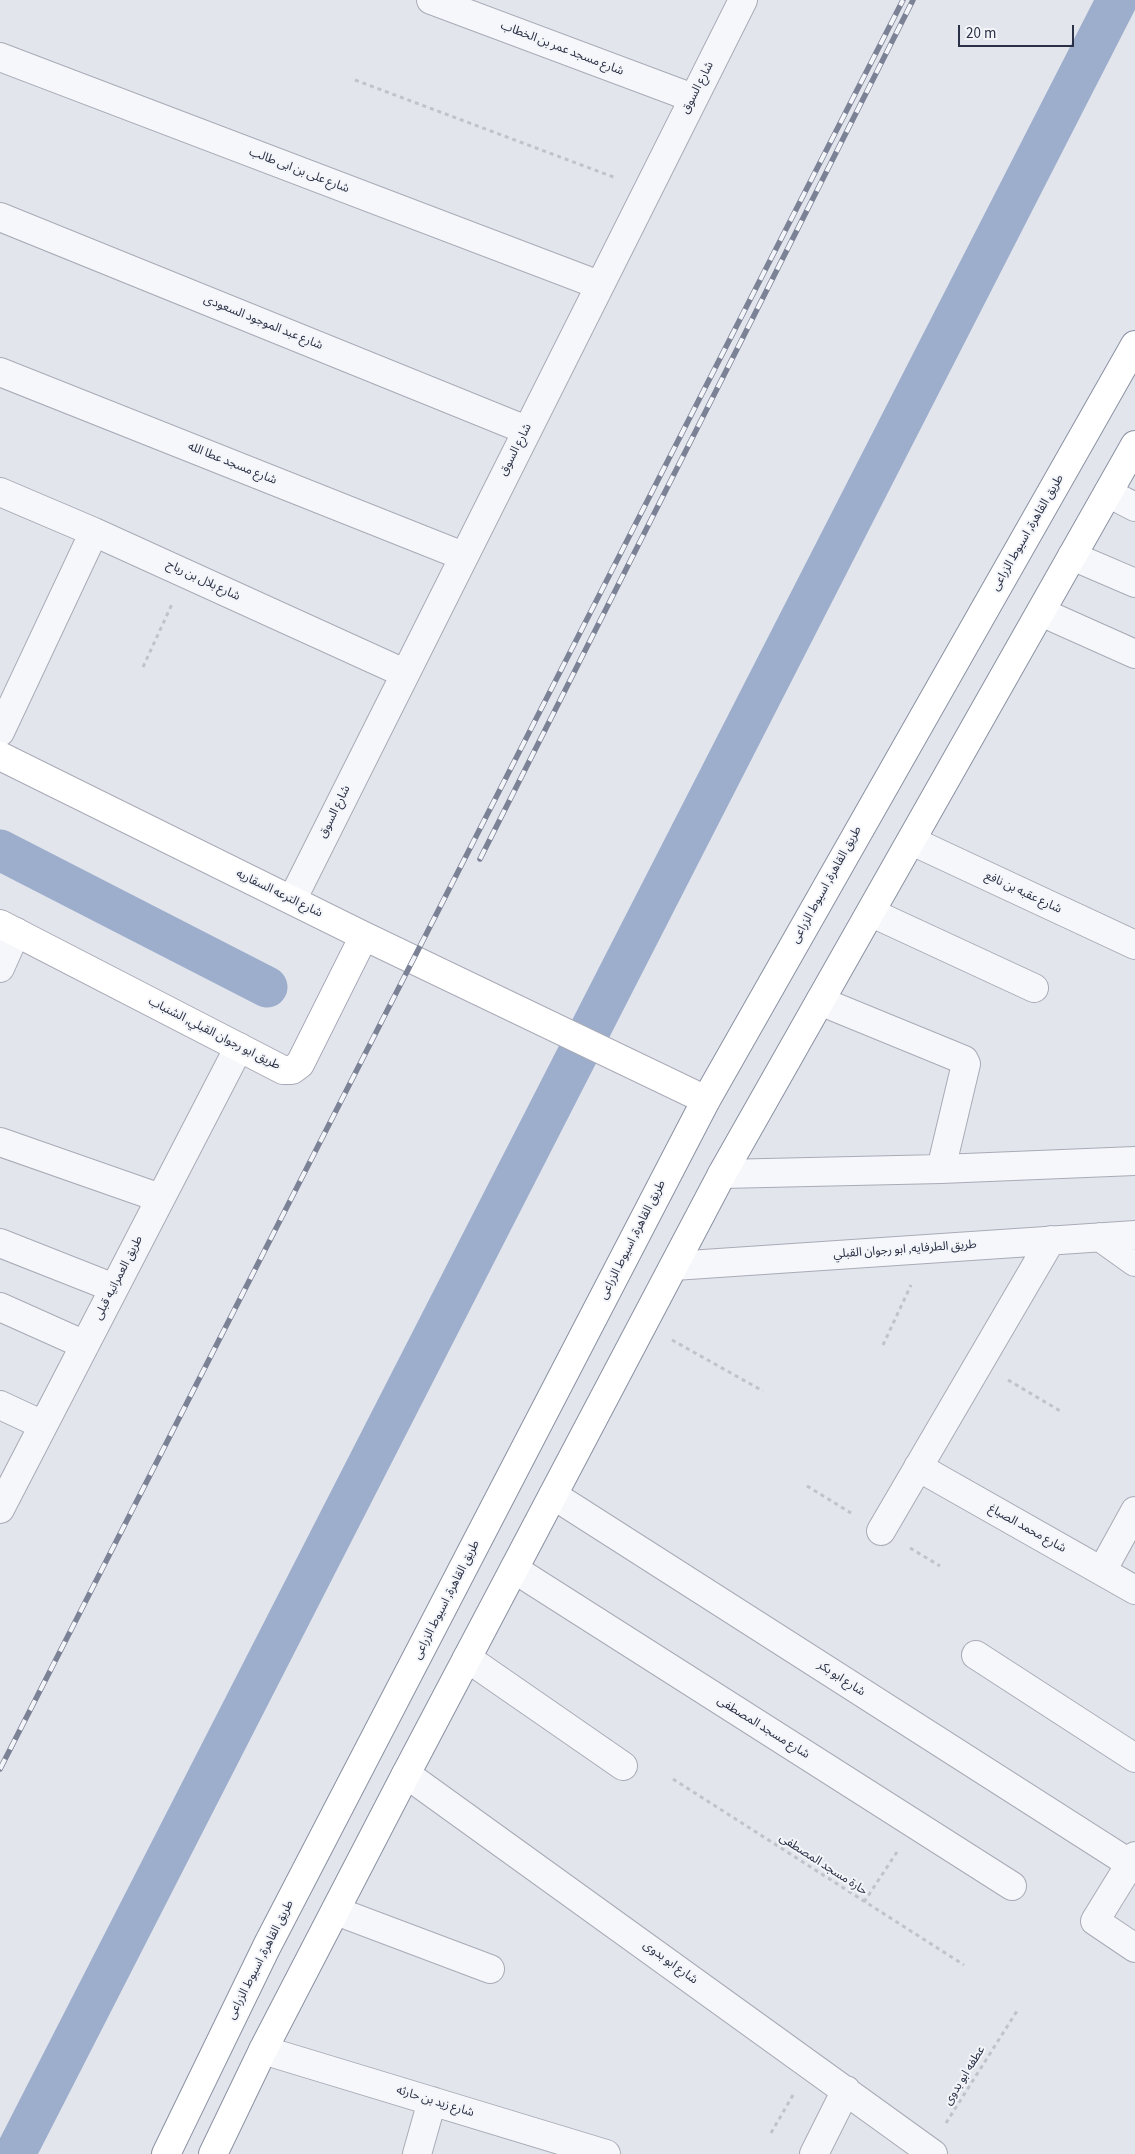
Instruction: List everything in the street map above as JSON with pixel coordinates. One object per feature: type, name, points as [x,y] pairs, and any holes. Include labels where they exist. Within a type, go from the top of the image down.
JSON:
[{"type":"main road","name":"طريق القاهرة, اسيوط الزراعى","points":[[166,2154],[267,1946],[706,1100],[1135,346]]},
{"type":"main road","points":[[214,2154],[263,2050],[406,1774],[722,1174],[872,913],[1135,445]]},
{"type":"main road","name":"شارع الترعه السقاريه","points":[[0,756],[364,936],[706,1100]]},
{"type":"main road","name":"طريق ابو رجوان القبلي, الشنباب","points":[[8,928],[283,1070],[292,1070],[300,1064],[364,936]]},
{"type":"street","name":"شارع مسجد عمر بن الخطاب","points":[[431,0],[693,98]]},
{"type":"street","name":"شارع السوق","points":[[292,900],[693,98],[735,2]]},
{"type":"street","name":"شارع على بن ابى طالب","points":[[0,57],[599,285]]},
{"type":"street","name":"شارع عبد الموجود السعودى","points":[[0,217],[526,430]]},
{"type":"street","name":"شارع مسجد عطا الله","points":[[0,372],[463,556]]},
{"type":"street","name":"شارع بلال بن رباح","points":[[0,492],[94,532],[404,673]]},
{"type":"street","points":[[1108,493],[1135,507]]},
{"type":"street","points":[[0,732],[94,532]]},
{"type":"street","points":[[1072,556],[1135,583]]},
{"type":"street","points":[[1041,612],[1135,654]]},
{"type":"street","name":"شارع عقبه بن نافع","points":[[912,841],[1135,945]]},
{"type":"street","points":[[872,913],[1034,988]]},
{"type":"street","points":[[0,968],[8,928]]},
{"type":"street","points":[[820,1002],[964,1060],[966,1064],[941,1169]]},
{"type":"street","name":"طريق العمرانيه قبلى","points":[[0,1509],[239,1047]]},
{"type":"street","points":[[0,1142],[160,1198]]},
{"type":"street","points":[[722,1174],[941,1169],[1135,1161]]},
{"type":"street","name":"طريق الطرفايه, ابو رجوان القبلي","points":[[674,1266],[1135,1234]]},
{"type":"street","points":[[1100,1237],[1135,1262]]},
{"type":"street","points":[[881,1530],[1051,1240]]},
{"type":"street","points":[[0,1242],[114,1288]]},
{"type":"street","points":[[0,1307],[85,1345]]},
{"type":"street","points":[[0,1405],[43,1425]]},
{"type":"street","name":"شارع محمد الصباغ","points":[[918,1467],[1135,1590]]},
{"type":"street","name":"شارع ابو بكر","points":[[553,1495],[1132,1860]]},
{"type":"street","points":[[1102,1571],[1135,1511]]},
{"type":"street","name":"شارع مسجد المصطفى","points":[[514,1570],[1012,1886]]},
{"type":"street","points":[[976,1655],[1135,1758]]},
{"type":"street","points":[[467,1658],[623,1766]]},
{"type":"street","name":"شارع ابو بدوى","points":[[406,1774],[931,2152]]},
{"type":"street","points":[[1132,1860],[1095,1920],[1135,1948]]},
{"type":"street","points":[[336,1911],[490,1970]]},
{"type":"street","name":"شارع زيد بن حارثه","points":[[263,2050],[606,2154]]},
{"type":"street","points":[[814,2154],[846,2090]]},
{"type":"street","points":[[418,2154],[432,2101]]},
{"type":"path","points":[[355,80],[646,190]]},
{"type":"path","points":[[143,667],[186,574]]},
{"type":"path","points":[[883,1345],[928,1248]]},
{"type":"path","points":[[643,1324],[762,1391]]},
{"type":"path","points":[[979,1363],[1062,1412]]},
{"type":"path","name":"حارة مسجد المصطفى","points":[[673,1779],[964,1965]]},
{"type":"path","points":[[864,1902],[915,1824]]},
{"type":"path","name":"عطفه ابو بدوى","points":[[931,2152],[1017,2011]]},
{"type":"path","points":[[771,2133],[812,2065]]},
{"type":"waterway","points":[[15,2154],[1117,0]]},
{"type":"waterway","points":[[0,850],[267,987]]},
{"type":"railway","points":[[0,1769],[903,0]]},
{"type":"railway","points":[[480,859],[913,0]]}]
